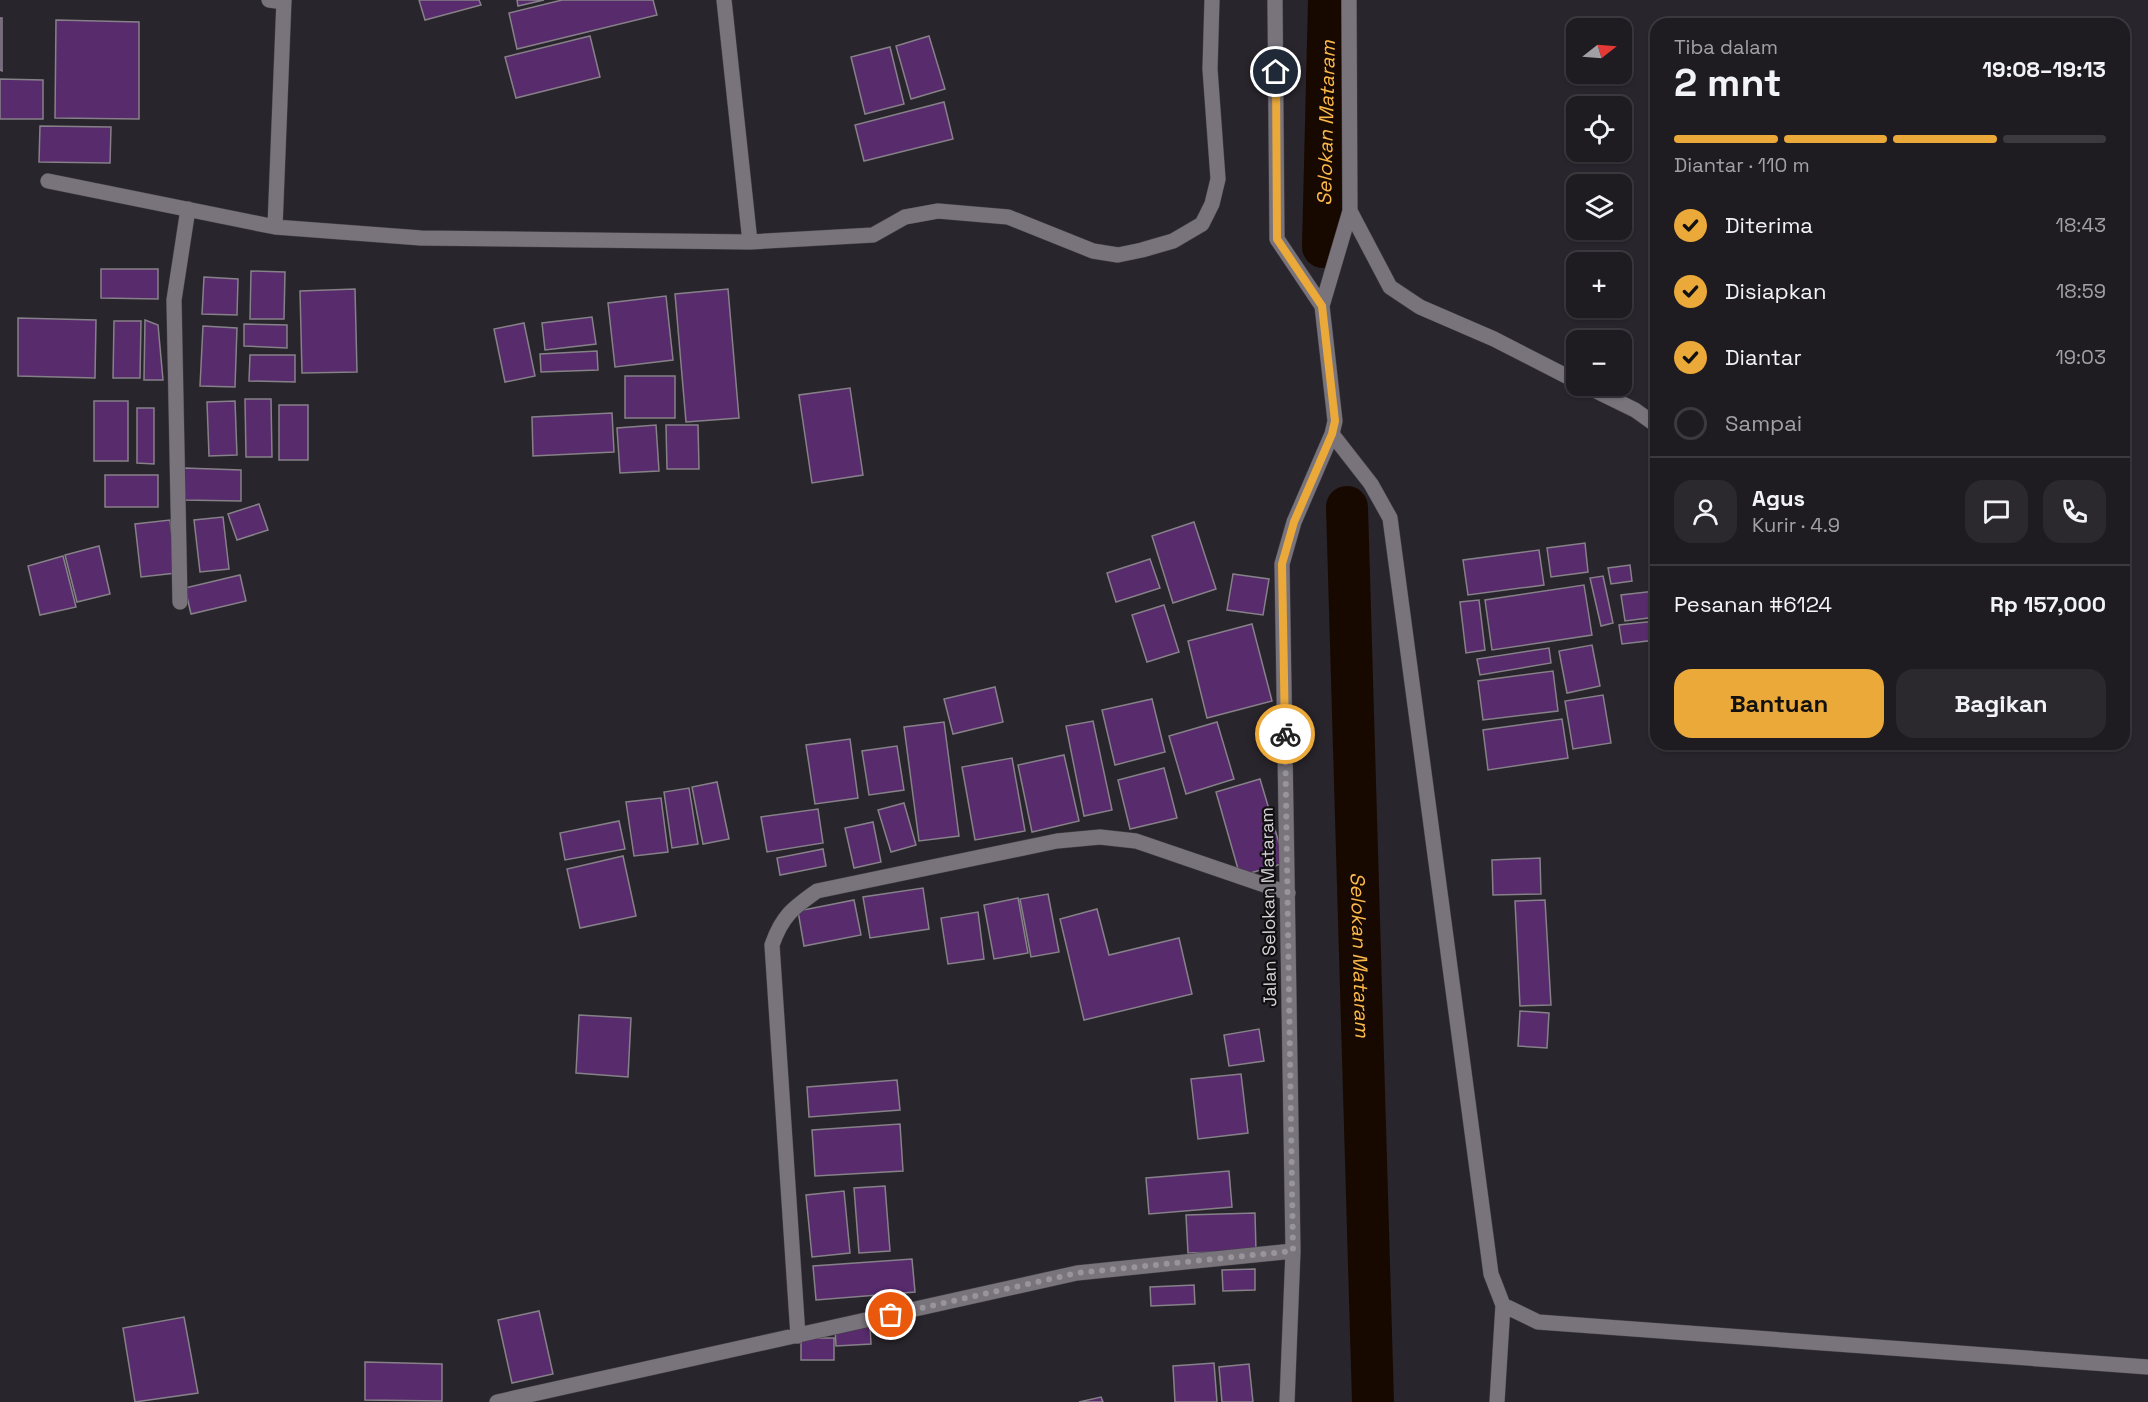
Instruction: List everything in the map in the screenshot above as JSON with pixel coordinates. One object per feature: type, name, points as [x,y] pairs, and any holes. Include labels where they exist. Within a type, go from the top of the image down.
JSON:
[{"type":"street","points":[[723,0],[750,242]]},
{"type":"street","points":[[48,181],[275,227],[421,238],[750,242],[873,235],[905,217],[938,212],[1008,217],[1093,251],[1118,255],[1173,241],[1202,224],[1212,204],[1218,179],[1210,69],[1212,0]]},
{"type":"street","points":[[1275,0],[1277,239],[1323,311]]},
{"type":"street","points":[[1349,0],[1350,211],[1323,311],[1334,427],[1371,484],[1390,519],[1491,1274],[1503,1305],[1497,1402]]},
{"type":"street","points":[[275,227],[279,1]]},
{"type":"street","points":[[180,602],[174,300],[188,209]]},
{"type":"street","points":[[1350,211],[1390,287],[1420,307],[1494,339],[1566,376]]},
{"type":"street","points":[[1606,396],[1635,410],[1650,421]]},
{"type":"street","name":"Jalan Selokan Mataram","points":[[1287,1402],[1293,1251],[1282,564],[1294,522],[1334,427]]},
{"type":"street","points":[[798,1336],[772,945],[780,924],[794,906],[817,891],[1058,841],[1100,837],[1136,841],[1288,893]]},
{"type":"street","points":[[497,1402],[1077,1273],[1293,1251]]},
{"type":"street","points":[[1503,1305],[1538,1322],[2148,1367]]},
{"type":"building","points":[[419,0],[479,0],[481,5],[425,20]]},
{"type":"building","points":[[517,0],[544,0],[518,6]]},
{"type":"building","points":[[562,0],[653,0],[657,15],[517,49],[509,13]]},
{"type":"building","points":[[0,18],[2,18],[2,71],[0,70]]},
{"type":"building","points":[[56,20],[139,22],[139,119],[55,118]]},
{"type":"building","points":[[590,36],[600,77],[516,98],[505,57]]},
{"type":"building","points":[[929,36],[945,89],[911,99],[896,46]]},
{"type":"building","points":[[890,47],[904,104],[865,114],[851,57]]},
{"type":"building","points":[[0,79],[43,80],[43,119],[0,119]]},
{"type":"building","points":[[944,102],[953,139],[864,161],[855,125]]},
{"type":"building","points":[[40,126],[111,127],[110,163],[39,162]]},
{"type":"building","points":[[101,269],[158,269],[158,299],[101,298]]},
{"type":"building","points":[[251,271],[285,272],[284,319],[250,319]]},
{"type":"building","points":[[204,277],[238,279],[237,315],[202,314]]},
{"type":"building","points":[[355,289],[357,372],[302,373],[300,291]]},
{"type":"building","points":[[728,289],[739,418],[686,422],[675,294]]},
{"type":"building","points":[[666,296],[673,360],[615,367],[608,303]]},
{"type":"building","points":[[592,317],[596,344],[545,350],[542,323]]},
{"type":"building","points":[[18,318],[96,320],[95,378],[18,376]]},
{"type":"building","points":[[145,320],[158,325],[163,380],[144,380]]},
{"type":"building","points":[[114,321],[141,321],[140,378],[113,378]]},
{"type":"building","points":[[524,323],[535,376],[505,382],[494,329]]},
{"type":"building","points":[[244,324],[287,325],[287,348],[244,346]]},
{"type":"building","points":[[203,326],[237,328],[235,387],[200,386]]},
{"type":"building","points":[[597,351],[598,370],[541,372],[540,354]]},
{"type":"building","points":[[250,355],[295,355],[295,382],[249,381]]},
{"type":"building","points":[[625,376],[675,376],[675,418],[625,418]]},
{"type":"building","points":[[850,388],[863,475],[812,483],[799,395]]},
{"type":"building","points":[[245,399],[271,399],[272,457],[246,457]]},
{"type":"building","points":[[94,401],[128,401],[128,461],[94,461]]},
{"type":"building","points":[[235,401],[237,455],[209,456],[207,402]]},
{"type":"building","points":[[279,405],[308,405],[308,460],[279,460]]},
{"type":"building","points":[[137,408],[154,408],[154,464],[137,463]]},
{"type":"building","points":[[612,413],[614,452],[533,456],[532,417]]},
{"type":"building","points":[[656,425],[659,471],[620,473],[617,428]]},
{"type":"building","points":[[666,425],[698,425],[699,469],[667,469]]},
{"type":"building","points":[[184,468],[241,470],[241,501],[183,500]]},
{"type":"building","points":[[105,475],[158,475],[158,507],[105,507]]},
{"type":"building","points":[[259,504],[268,530],[237,540],[228,514]]},
{"type":"building","points":[[223,517],[229,569],[200,572],[194,520]]},
{"type":"building","points":[[170,520],[176,573],[141,577],[135,524]]},
{"type":"building","points":[[1194,522],[1216,589],[1173,603],[1152,536]]},
{"type":"building","points":[[1585,543],[1588,572],[1551,577],[1547,548]]},
{"type":"building","points":[[99,546],[110,594],[77,602],[65,555]]},
{"type":"building","points":[[1539,550],[1544,585],[1468,595],[1463,560]]},
{"type":"building","points":[[63,556],[76,607],[40,615],[28,566]]},
{"type":"building","points":[[1150,559],[1160,588],[1116,602],[1107,573]]},
{"type":"building","points":[[1630,565],[1632,581],[1611,584],[1608,568]]},
{"type":"building","points":[[1233,574],[1269,579],[1263,615],[1227,610]]},
{"type":"building","points":[[240,575],[246,601],[191,614],[185,588]]},
{"type":"building","points":[[1603,576],[1613,623],[1601,626],[1590,578]]},
{"type":"building","points":[[1584,585],[1592,635],[1492,650],[1485,600]]},
{"type":"building","points":[[1650,592],[1650,618],[1625,621],[1621,595]]},
{"type":"building","points":[[1479,600],[1485,650],[1466,653],[1460,602]]},
{"type":"building","points":[[1164,605],[1179,652],[1147,662],[1132,615]]},
{"type":"building","points":[[1650,622],[1650,641],[1622,644],[1619,625]]},
{"type":"building","points":[[1252,624],[1272,701],[1207,718],[1188,641]]},
{"type":"building","points":[[1592,645],[1600,686],[1567,693],[1559,651]]},
{"type":"building","points":[[1549,648],[1551,663],[1480,675],[1477,659]]},
{"type":"building","points":[[1553,671],[1558,711],[1483,720],[1478,681]]},
{"type":"building","points":[[995,687],[1003,722],[953,734],[944,699]]},
{"type":"building","points":[[1603,695],[1611,743],[1573,749],[1565,701]]},
{"type":"building","points":[[1152,699],[1165,752],[1115,765],[1102,710]]},
{"type":"building","points":[[1562,719],[1568,758],[1488,770],[1483,730]]},
{"type":"building","points":[[1093,721],[1112,810],[1084,816],[1066,726]]},
{"type":"building","points":[[944,722],[959,836],[919,841],[904,727]]},
{"type":"building","points":[[1217,722],[1234,779],[1186,794],[1169,736]]},
{"type":"building","points":[[850,739],[858,798],[815,804],[806,745]]},
{"type":"building","points":[[897,746],[904,790],[869,795],[862,751]]},
{"type":"building","points":[[1064,755],[1079,821],[1032,832],[1018,765]]},
{"type":"building","points":[[1012,758],[1025,831],[975,840],[962,767]]},
{"type":"building","points":[[1164,768],[1177,818],[1130,829],[1118,780]]},
{"type":"building","points":[[1260,779],[1285,863],[1240,876],[1216,792]]},
{"type":"building","points":[[717,782],[729,839],[703,844],[692,787]]},
{"type":"building","points":[[689,788],[698,844],[672,848],[664,792]]},
{"type":"building","points":[[661,798],[668,852],[634,856],[626,802]]},
{"type":"building","points":[[904,803],[916,845],[891,852],[878,810]]},
{"type":"building","points":[[818,809],[823,843],[767,852],[761,817]]},
{"type":"building","points":[[619,821],[625,849],[565,860],[560,833]]},
{"type":"building","points":[[873,822],[881,862],[854,868],[845,828]]},
{"type":"building","points":[[823,849],[826,866],[780,875],[777,858]]},
{"type":"building","points":[[623,856],[636,916],[580,928],[567,869]]},
{"type":"building","points":[[1540,858],[1541,894],[1493,895],[1492,860]]},
{"type":"building","points":[[923,888],[929,929],[870,938],[863,897]]},
{"type":"building","points":[[1048,894],[1059,952],[1031,957],[1020,899]]},
{"type":"building","points":[[1018,898],[1028,953],[994,959],[984,905]]},
{"type":"building","points":[[854,900],[861,935],[804,946],[798,911]]},
{"type":"building","points":[[1545,900],[1551,1005],[1520,1006],[1515,901]]},
{"type":"building","points":[[1097,909],[1109,955],[1179,938],[1192,994],[1084,1020],[1060,919]]},
{"type":"building","points":[[978,912],[984,959],[948,964],[941,918]]},
{"type":"building","points":[[1520,1011],[1549,1013],[1547,1048],[1518,1046]]},
{"type":"building","points":[[579,1015],[631,1018],[628,1077],[576,1073]]},
{"type":"building","points":[[1259,1029],[1264,1061],[1229,1066],[1224,1035]]},
{"type":"building","points":[[1241,1074],[1248,1133],[1198,1139],[1191,1079]]},
{"type":"building","points":[[897,1080],[900,1110],[809,1117],[807,1087]]},
{"type":"building","points":[[900,1124],[903,1171],[815,1176],[812,1130]]},
{"type":"building","points":[[1229,1171],[1232,1207],[1149,1214],[1146,1178]]},
{"type":"building","points":[[885,1186],[890,1251],[859,1253],[854,1188]]},
{"type":"building","points":[[844,1191],[850,1253],[812,1257],[806,1195]]},
{"type":"building","points":[[1255,1213],[1256,1251],[1188,1253],[1186,1215]]},
{"type":"building","points":[[912,1259],[915,1292],[816,1300],[813,1266]]},
{"type":"building","points":[[1255,1269],[1255,1290],[1223,1291],[1222,1270]]},
{"type":"building","points":[[1194,1285],[1195,1304],[1151,1306],[1150,1287]]},
{"type":"building","points":[[539,1311],[553,1374],[512,1383],[498,1320]]},
{"type":"building","points":[[184,1317],[198,1393],[135,1402],[123,1328]]},
{"type":"building","points":[[870,1326],[871,1344],[836,1346],[835,1328]]},
{"type":"building","points":[[801,1338],[834,1338],[834,1360],[801,1360]]},
{"type":"building","points":[[365,1362],[442,1364],[442,1401],[365,1400]]},
{"type":"building","points":[[1214,1363],[1217,1402],[1175,1402],[1173,1366]]},
{"type":"building","points":[[1249,1364],[1253,1402],[1222,1402],[1219,1367]]},
{"type":"building","points":[[1101,1397],[1103,1402],[1079,1402]]},
{"type":"waterway","name":"Selokan Mataram","points":[[1323,247],[1329,0]]},
{"type":"waterway","name":"Selokan Mataram","points":[[1347,507],[1373,1402]]},
{"type":"way so far","points":[[891,1315],[1077,1273],[1293,1251],[1285,734]]},
{"type":"route","points":[[1276,72],[1277,239],[1322,306],[1335,421],[1332,434],[1294,522],[1282,564],[1285,734]]}]
